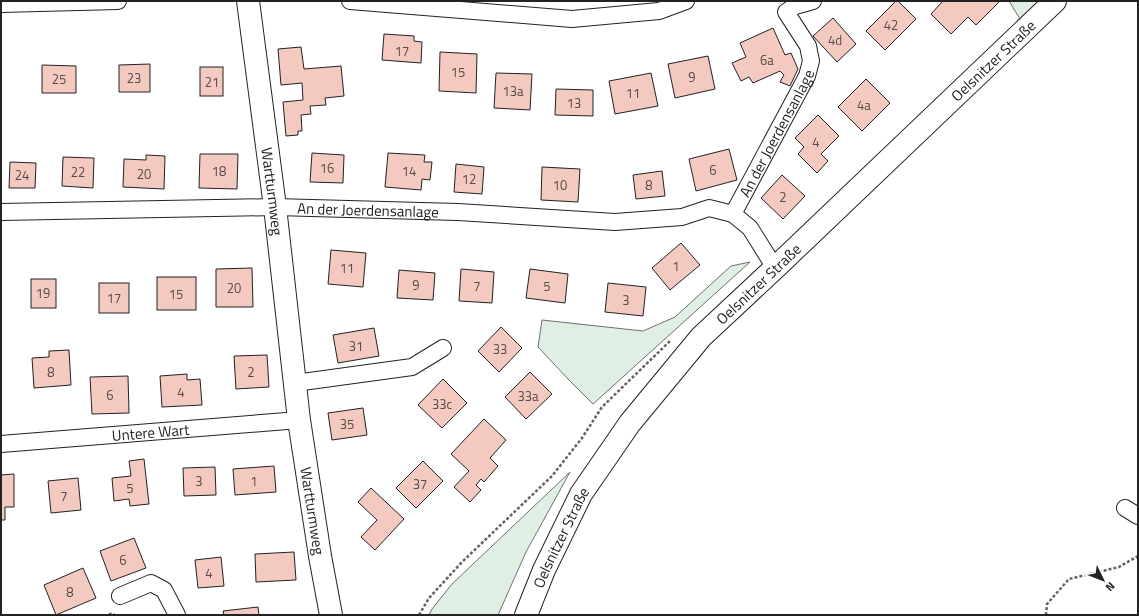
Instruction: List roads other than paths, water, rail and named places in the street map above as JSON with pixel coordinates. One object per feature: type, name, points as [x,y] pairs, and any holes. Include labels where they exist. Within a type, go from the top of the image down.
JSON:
[{"type":"main road","name":"Wartturmweg","points":[[248,1],[275,207],[300,420],[320,556],[331,615]]},
{"type":"main road","name":"Oelsnitzer Straße","points":[[526,615],[544,570],[581,494],[630,423],[701,336],[775,268],[1055,1]]},
{"type":"street","points":[[1,4],[118,1]]},
{"type":"street","points":[[350,1],[572,19],[659,11],[686,1]]},
{"type":"street","name":"An der Joerdensanlage","points":[[733,214],[807,76],[811,61],[808,46],[786,12],[795,6],[813,1]]},
{"type":"street","name":"An der Joerdensanlage","points":[[1,212],[275,207],[458,212],[615,222],[682,218],[709,208],[733,214],[750,228],[775,268]]},
{"type":"street","points":[[295,383],[412,367],[443,348]]},
{"type":"street","name":"Untere Wart","points":[[1,444],[300,420]]},
{"type":"street","points":[[120,596],[151,583],[164,590],[177,615]]}]
